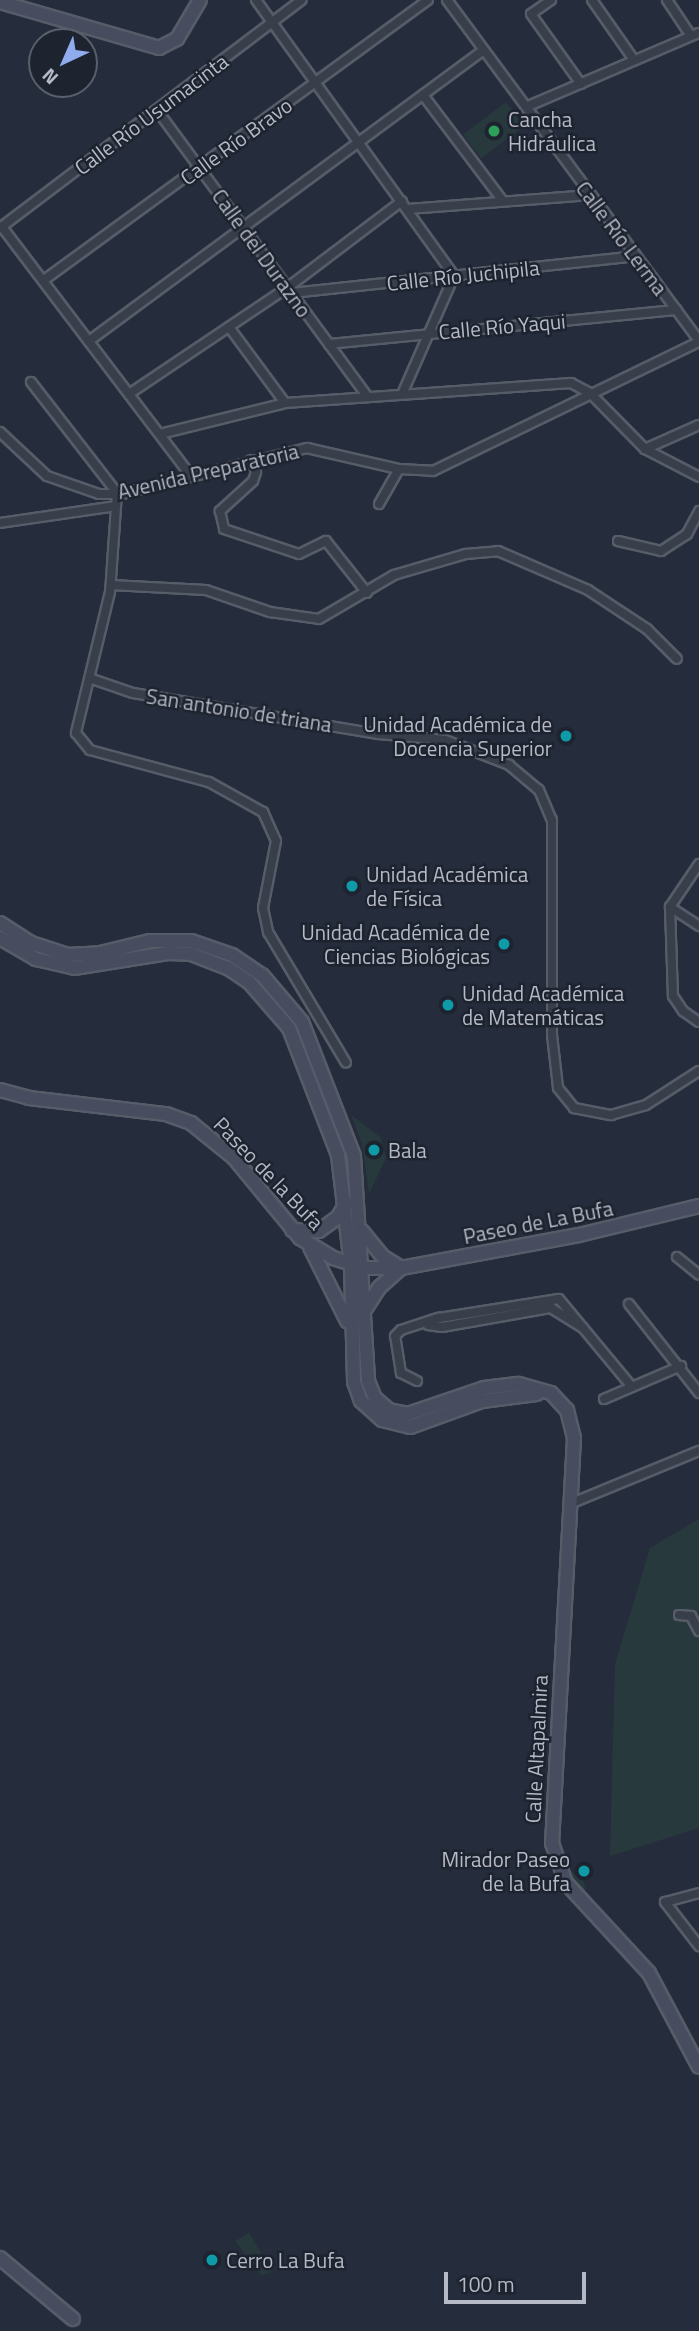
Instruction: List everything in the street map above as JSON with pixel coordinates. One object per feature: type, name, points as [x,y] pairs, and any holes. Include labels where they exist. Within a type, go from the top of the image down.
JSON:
[{"type":"main road","points":[[0,2],[159,48],[177,39],[200,0]]},
{"type":"main road","points":[[0,923],[31,943],[67,955],[100,953],[150,941],[191,941],[232,955],[262,975],[293,1007],[318,1055],[354,1156],[362,1231],[349,1328]]},
{"type":"main road","points":[[0,939],[36,959],[64,967],[94,967],[182,953],[239,975],[274,1006],[297,1043],[334,1139],[365,1311],[368,1381],[375,1398],[389,1410],[408,1414],[506,1384],[551,1393]]},
{"type":"main road","name":"Paseo de la Bufa","points":[[0,1090],[29,1098],[166,1114],[191,1123],[234,1158],[292,1230],[307,1243],[357,1267],[383,1269]]},
{"type":"main road","points":[[292,1230],[319,1231],[338,1217],[346,1202]]},
{"type":"main road","name":"Paseo de La Bufa","points":[[383,1269],[579,1235],[699,1206]]},
{"type":"main road","points":[[362,1231],[382,1256],[401,1268],[379,1288],[365,1311]]},
{"type":"main road","points":[[307,1243],[343,1307],[349,1328],[357,1394],[375,1415],[394,1425],[415,1426],[503,1396],[551,1393]]},
{"type":"main road","name":"Calle Altapalmira","points":[[551,1393],[567,1409],[574,1428],[552,1843],[566,1883],[649,1973],[694,2047],[699,2067]]},
{"type":"main road","points":[[0,2258],[73,2319]]},
{"type":"street","points":[[256,0],[361,142],[454,276],[403,392]]},
{"type":"street","name":"Calle Río Usumacinta","points":[[1,228],[302,0]]},
{"type":"street","name":"Calle Río Bravo","points":[[44,280],[428,0]]},
{"type":"street","name":"Calle Río Lerma","points":[[447,0],[699,342]]},
{"type":"street","points":[[551,0],[531,14],[581,84]]},
{"type":"street","points":[[592,0],[634,60]]},
{"type":"street","points":[[526,107],[695,34],[667,0]]},
{"type":"street","points":[[89,341],[483,51]]},
{"type":"street","points":[[423,95],[502,201]]},
{"type":"street","name":"Calle del Durazno","points":[[157,110],[366,396]]},
{"type":"street","points":[[408,209],[590,195]]},
{"type":"street","points":[[129,394],[289,290],[402,201]]},
{"type":"street","points":[[1,228],[44,280],[190,475]]},
{"type":"street","name":"Calle Río Juchipila","points":[[289,290],[454,276],[636,256]]},
{"type":"street","name":"Calle Río Yaqui","points":[[329,344],[676,310]]},
{"type":"street","points":[[229,327],[285,403]]},
{"type":"street","name":"Avenida Preparatoria","points":[[0,432],[47,476],[99,494],[117,493],[307,448],[399,469],[425,472],[445,468],[590,393],[699,342]]},
{"type":"street","points":[[31,382],[117,493],[111,585],[92,679],[75,725],[79,740],[97,753],[209,782],[263,812],[276,841],[264,908],[268,932],[346,1063]]},
{"type":"street","points":[[160,435],[285,403],[403,392],[571,383],[590,393],[645,449],[699,477]]},
{"type":"street","points":[[645,449],[699,425]]},
{"type":"street","points":[[251,460],[256,472],[253,481],[220,511],[224,528],[299,554],[326,541],[367,593]]},
{"type":"street","points":[[379,504],[399,469]]},
{"type":"street","name":"Avenida Preparatoria","points":[[0,523],[116,506]]},
{"type":"street","points":[[618,541],[661,551],[687,534],[699,511]]},
{"type":"street","points":[[111,585],[206,590],[270,612],[310,620],[330,616],[407,570],[467,554],[498,551],[588,590],[647,629],[677,659]]},
{"type":"street","name":"San antonio de triana","points":[[92,679],[133,692],[379,734],[445,740],[509,765],[539,790],[552,820],[552,1035],[558,1088],[574,1108],[611,1115],[646,1105],[699,1071]]},
{"type":"street","points":[[699,864],[670,907],[673,996],[682,1011],[699,1022]]},
{"type":"street","points":[[670,907],[699,926]]},
{"type":"street","points":[[677,1257],[699,1275]]},
{"type":"street","points":[[629,1304],[681,1366],[699,1393]]},
{"type":"street","points":[[417,1381],[401,1373],[395,1336],[428,1325],[442,1327],[551,1308],[585,1330],[632,1387]]},
{"type":"street","points":[[604,1399],[681,1366]]},
{"type":"street","points":[[572,1503],[697,1452],[699,1440]]},
{"type":"street","points":[[679,1615],[691,1616],[699,1631]]},
{"type":"street","points":[[699,1893],[665,1902],[699,1946]]},
{"type":"shaded area","name":"Cancha Hidráulica","points":[[506,102],[524,126],[481,158],[463,134]]},
{"type":"shaded area","points":[[351,1115],[380,1137],[386,1158],[369,1194],[362,1144]]},
{"type":"shaded area","points":[[699,1519],[699,1828],[610,1856],[615,1664],[650,1548]]},
{"type":"shaded area","points":[[566,1868],[584,1881],[587,1898],[575,1885]]},
{"type":"shaded area","points":[[249,2233],[272,2272],[262,2276],[235,2241]]},
{"type":"place","name":"Cancha Hidráulica","points":[[494,131]]},
{"type":"place","name":"Unidad Académica de Docencia Superior","points":[[566,736]]},
{"type":"place","name":"Unidad Académica de Física","points":[[352,886]]},
{"type":"place","name":"Unidad Académica de Ciencias Biológicas","points":[[504,944]]},
{"type":"place","name":"Unidad Académica de Matemáticas","points":[[448,1005]]},
{"type":"place","name":"Bala","points":[[374,1150]]},
{"type":"place","name":"Mirador Paseo de la Bufa","points":[[584,1871]]},
{"type":"place","name":"Cerro La Bufa","points":[[212,2260]]}]
